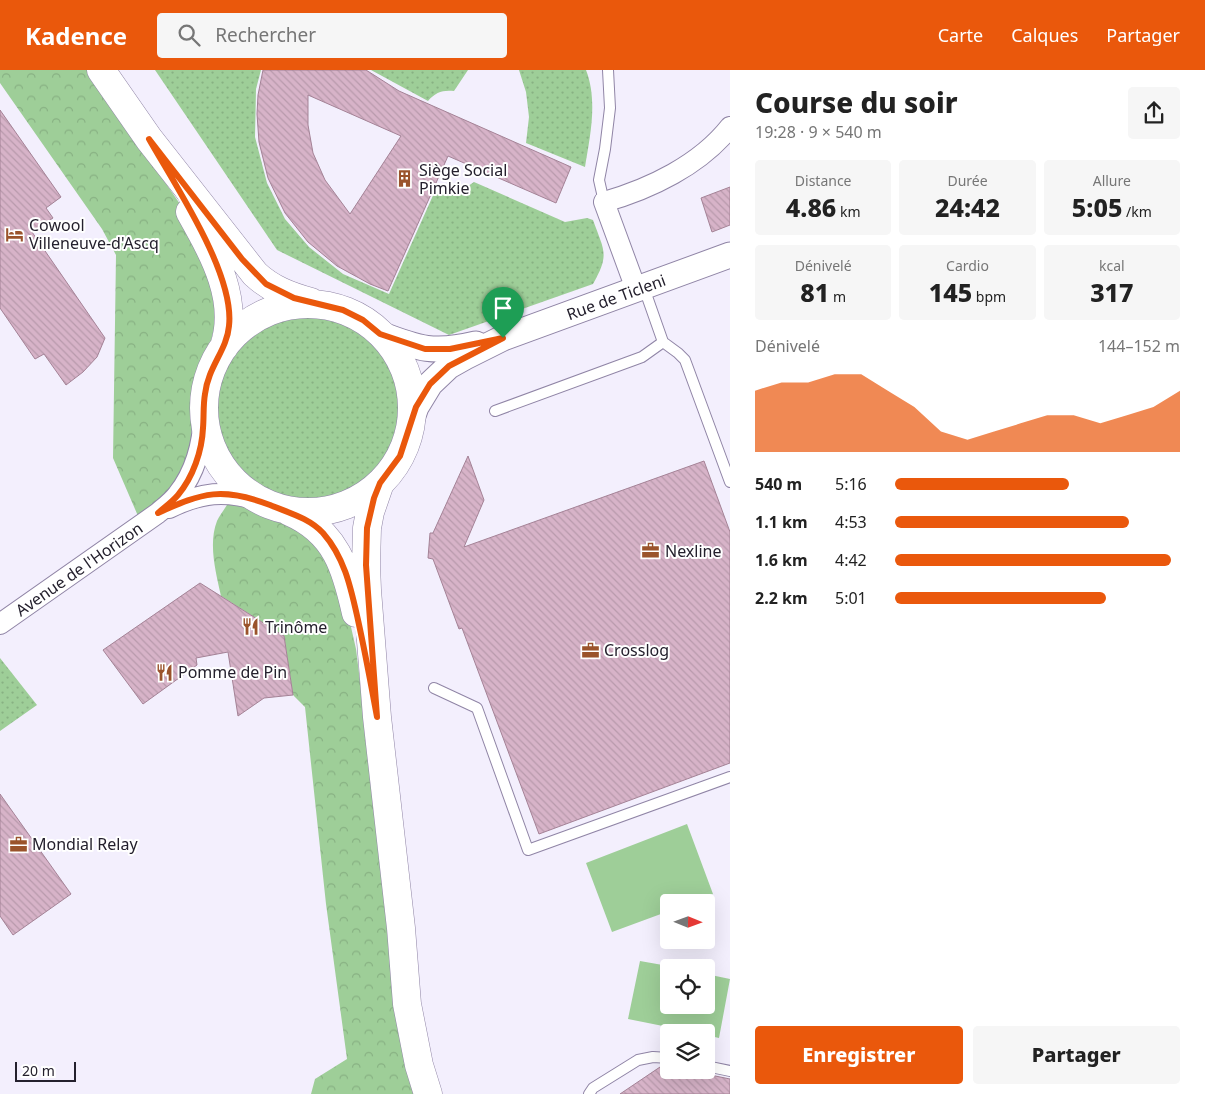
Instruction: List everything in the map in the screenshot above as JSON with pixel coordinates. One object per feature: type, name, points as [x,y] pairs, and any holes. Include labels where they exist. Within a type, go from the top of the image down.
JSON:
[{"type":"main road","points":[[101,70],[149,139],[255,274],[266,284],[281,292],[353,314],[363,320],[380,334],[394,350],[404,370],[411,396],[410,424],[405,446],[380,483],[370,512],[366,544],[367,590],[377,717],[401,928],[407,1004],[419,1064],[428,1094]]},
{"type":"main road","points":[[149,139],[203,235],[218,267],[228,298],[229,325],[224,347]]},
{"type":"main road","points":[[322,305],[305,304],[289,306],[267,312],[247,323],[217,357],[208,379],[204,414],[208,438],[217,459],[231,479],[270,505],[312,524],[323,533],[339,556],[351,590],[377,717]]},
{"type":"main road","points":[[270,505],[305,512],[329,510],[351,503],[380,483]]},
{"type":"main road","points":[[401,928],[417,1000],[445,1094]]},
{"type":"street","points":[[640,288],[604,202],[653,184],[686,165],[707,151],[730,127]]},
{"type":"street","name":"Rue de Ticleni","points":[[380,334],[414,346],[436,350],[470,346],[503,338],[730,255]]},
{"type":"street","name":"Rue de Ticleni","points":[[410,424],[422,395],[439,374],[465,357],[503,338]]},
{"type":"street","name":"Avenue de l'Horizon","points":[[2,617],[158,513],[178,495],[192,470],[202,440],[204,414]]},
{"type":"street","name":"Avenue de l'Horizon","points":[[158,513],[191,498],[209,494],[230,494],[270,505]]},
{"type":"lane","points":[[604,202],[599,180],[606,149],[610,108],[608,70]]},
{"type":"lane","points":[[640,288],[663,342],[685,360],[730,482]]},
{"type":"lane","points":[[495,411],[642,357],[663,342]]},
{"type":"lane","points":[[434,688],[477,708],[528,850],[730,777]]},
{"type":"lane","points":[[589,1094],[593,1088],[638,1060],[660,1057]]},
{"type":"lane","points":[[715,1068],[730,1071]]},
{"type":"green space","points":[[0,70],[88,70],[180,204],[219,308],[211,341],[203,355],[193,384],[190,447],[183,470],[164,498],[138,516],[113,458],[116,255],[102,229],[0,83]]},
{"type":"green space","points":[[155,70],[261,70],[256,89],[255,137],[267,183],[285,219],[309,247],[343,274],[389,294],[435,191],[455,191],[474,182],[565,222],[587,218],[593,220],[604,252],[602,266],[593,284],[449,335],[277,250]]},
{"type":"green space","points":[[371,70],[468,70],[454,91],[440,92],[428,101]]},
{"type":"green space","points":[[519,70],[586,70],[592,94],[592,118],[585,167],[526,143],[529,117],[526,92]]},
{"type":"green space","points":[[318,316],[336,319],[353,326],[380,349],[391,364],[398,381],[401,408],[398,435],[391,452],[368,479],[353,490],[336,497],[300,500],[282,497],[265,490],[238,467],[227,452],[220,435],[217,399],[220,381],[227,364],[250,337],[265,326],[282,319]]},
{"type":"green space","points":[[229,501],[301,527],[339,574],[356,649],[374,793],[418,1094],[311,1094],[315,1079],[347,1059],[326,904],[305,707],[293,695],[284,636],[221,596],[214,558],[213,539],[217,521]]},
{"type":"green space","points":[[0,658],[37,705],[0,731]]},
{"type":"green space","points":[[687,824],[713,894],[660,894],[660,914],[612,932],[586,863]]},
{"type":"green space","points":[[640,961],[660,965],[660,1014],[715,1014],[715,976],[730,979],[719,1038],[715,1037],[715,1024],[660,1025],[628,1019]]},
{"type":"building","name":"Siège Social Pimkie","points":[[263,70],[366,70],[399,91],[571,167],[556,203],[448,156],[388,291],[370,284],[337,266],[308,242],[285,213],[268,178],[259,142],[258,95]],"holes":[[[308,95],[401,136],[350,214],[325,180],[313,153],[308,125]]]},
{"type":"building","name":"Cowool Villeneuve-d'Ascq","points":[[0,110],[61,197],[46,208],[53,218],[32,232],[105,338],[97,357],[83,372],[66,385],[44,354],[35,359],[0,308]]},
{"type":"building","points":[[730,187],[730,225],[712,232],[701,198]]},
{"type":"building","points":[[468,456],[484,500],[464,547],[704,461],[730,532],[730,763],[539,834],[462,628],[459,629],[433,559],[428,558],[430,533],[433,533]]},
{"type":"building","points":[[200,583],[284,636],[293,695],[264,698],[238,716],[228,652],[196,658],[197,665],[143,704],[103,650]]},
{"type":"building","name":"Mondial Relay","points":[[0,794],[71,894],[13,935],[0,916]]},
{"type":"building","points":[[660,1067],[660,1079],[715,1079],[715,1076],[730,1079],[730,1094],[620,1094]]},
{"type":"place","name":"Siège Social Pimkie","points":[[405,179]]},
{"type":"place","name":"Cowool Villeneuve-d'Ascq","points":[[15,234]]},
{"type":"place","name":"Nexline","points":[[651,551]]},
{"type":"place","name":"Trinôme","points":[[251,627]]},
{"type":"place","name":"Crosslog","points":[[590,650]]},
{"type":"place","name":"Pomme de Pin","points":[[164,672]]},
{"type":"place","name":"Mondial Relay","points":[[18,844]]},
{"type":"route","points":[[149,139],[242,259],[266,284],[294,298],[353,314],[372,326],[380,334],[425,349],[450,349],[503,338],[449,366],[430,384],[416,407],[405,446],[394,466],[380,483],[374,498],[367,528],[366,565],[377,717],[351,590],[339,556],[323,533],[298,516],[259,500],[230,494],[215,493],[202,495],[158,513],[178,495],[191,474],[199,452],[202,440],[205,390],[212,367],[224,347],[229,325],[229,312],[228,298],[218,267],[149,139]]}]
